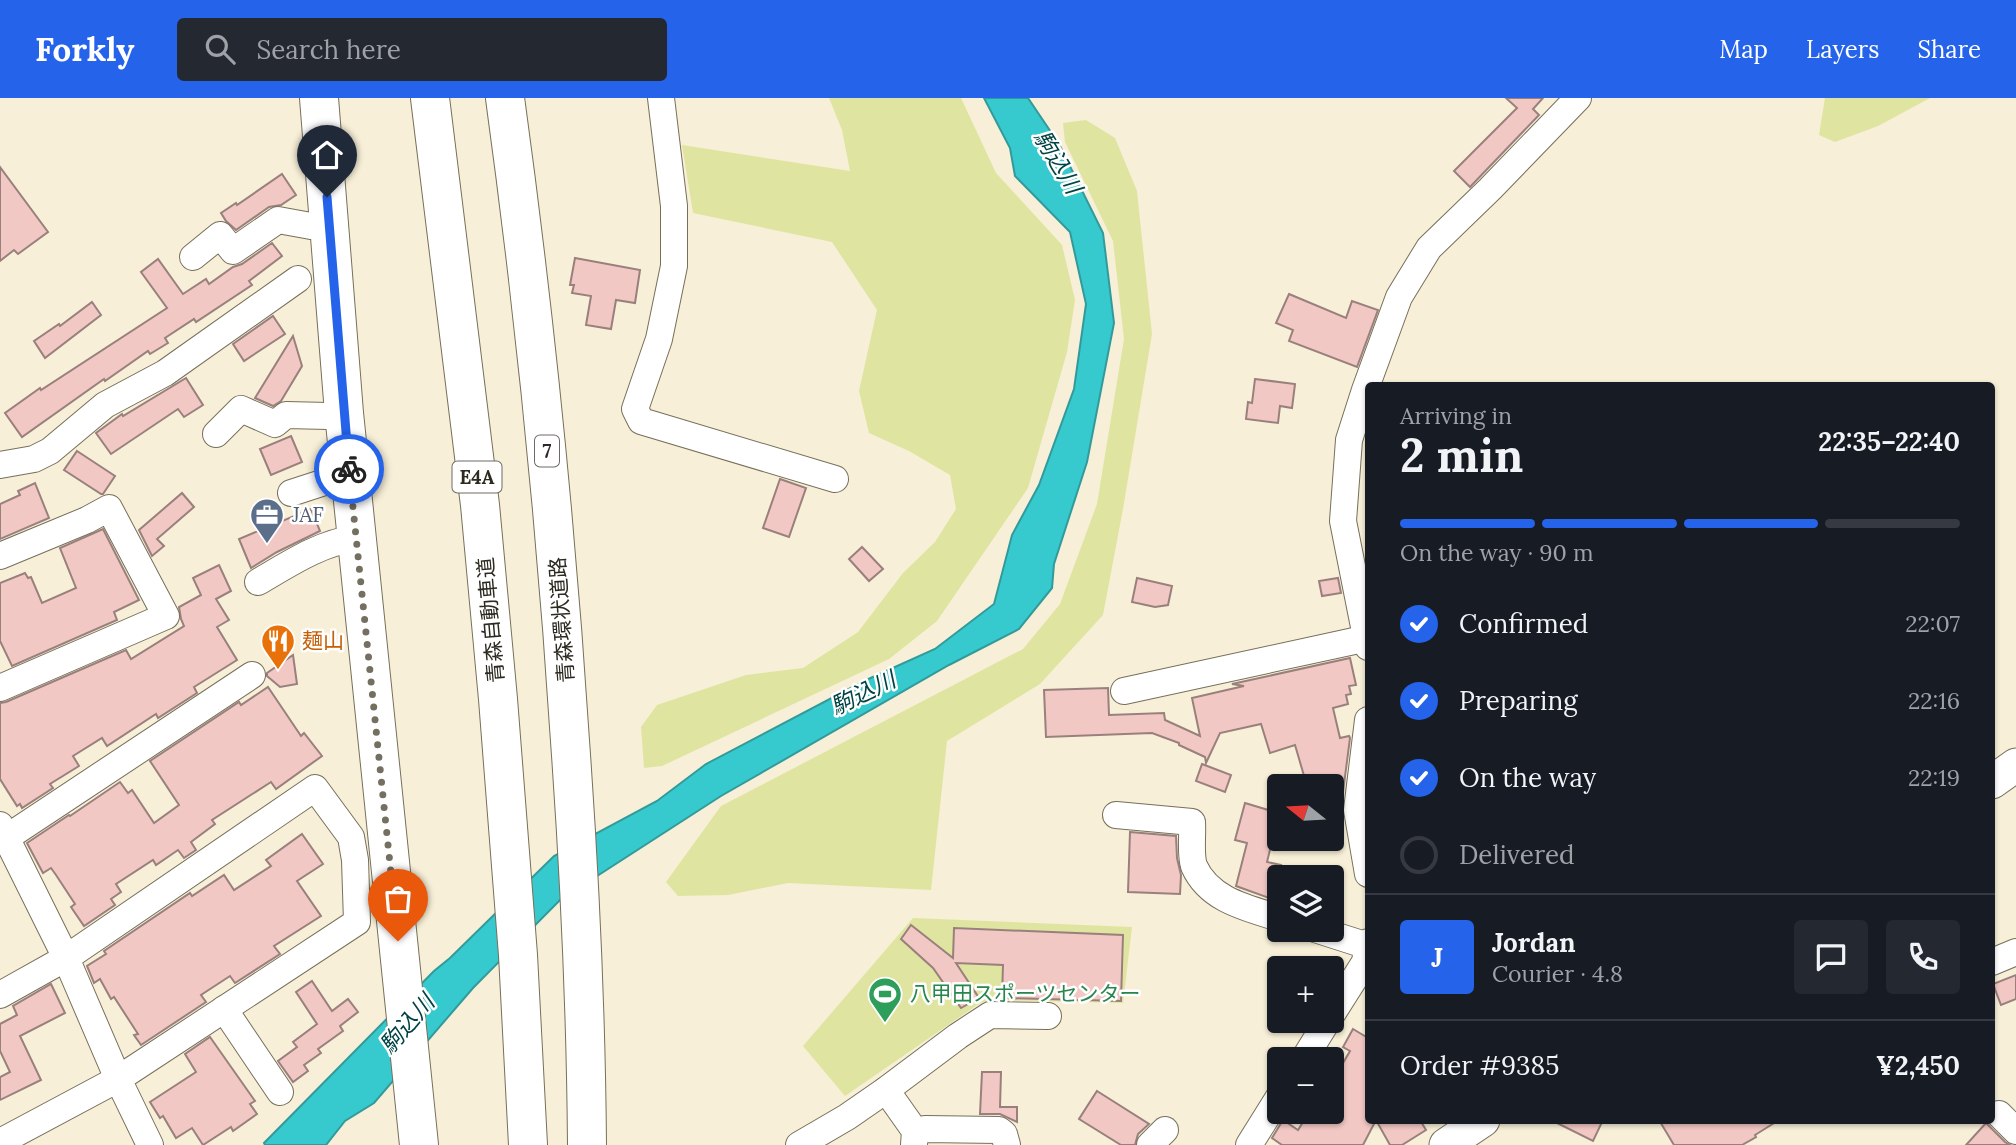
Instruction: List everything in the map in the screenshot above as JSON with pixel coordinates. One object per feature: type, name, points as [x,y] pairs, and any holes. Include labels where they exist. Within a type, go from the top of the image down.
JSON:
[{"type":"highway","points":[[319,98],[350,476],[419,1145]]},
{"type":"highway","name":"青森環状道路","points":[[505,98],[520,201],[544,414],[562,611],[575,806],[587,1136]]},
{"type":"highway","name":"青森自動車道","points":[[432,114],[480,505],[518,956],[528,1145]]},
{"type":"main road","points":[[1995,780],[2016,765]]},
{"type":"main road","points":[[1446,1145],[1477,1124]]},
{"type":"street","points":[[661,98],[674,206],[674,266],[659,339],[635,409],[641,421],[835,479]]},
{"type":"street","points":[[1367,382],[1399,297],[1429,248],[1578,98]]},
{"type":"street","points":[[193,257],[220,235],[233,251],[278,220],[312,226],[328,222]]},
{"type":"street","points":[[0,465],[34,459],[50,451],[105,405],[165,373],[298,279]]},
{"type":"street","points":[[1365,387],[1349,440],[1343,521],[1365,624]]},
{"type":"street","points":[[216,434],[242,409],[275,424],[286,415],[328,416],[344,413]]},
{"type":"street","points":[[290,493],[350,476]]},
{"type":"street","points":[[0,556],[87,520],[109,508],[166,616],[0,688]]},
{"type":"street","points":[[258,582],[306,554],[339,541],[356,538]]},
{"type":"street","points":[[1124,691],[1365,639]]},
{"type":"street","points":[[150,1145],[118,1079],[66,958],[3,831],[251,675]]},
{"type":"street","points":[[1365,745],[1357,810],[1365,857]]},
{"type":"street","points":[[0,995],[66,958],[315,788],[351,837],[355,860],[357,922],[118,1079],[0,1142]]},
{"type":"street","points":[[1116,815],[1192,822],[1193,864],[1206,884],[1228,901],[1267,914]]},
{"type":"street","points":[[1344,937],[1365,943]]},
{"type":"street","points":[[1995,961],[2016,952]]},
{"type":"street","points":[[1344,995],[1365,962]]},
{"type":"street","points":[[225,1009],[280,1092]]},
{"type":"street","points":[[800,1145],[846,1117],[892,1099],[958,1036],[990,1015],[1048,1016]]},
{"type":"street","points":[[892,1099],[914,1138],[925,1129],[999,1130],[1004,1134],[1007,1145]]},
{"type":"street","points":[[1249,1145],[1267,1116]]},
{"type":"green space","points":[[829,98],[961,98],[996,173],[1062,245],[1075,300],[1067,352],[1028,488],[937,621],[889,659],[662,766],[644,768],[641,727],[657,705],[746,675],[803,668],[858,632],[903,573],[935,542],[956,509],[950,475],[909,451],[869,433],[859,391],[877,310],[832,242],[693,213],[682,145],[850,171],[842,130]]},
{"type":"green space","points":[[1825,98],[1930,98],[1878,126],[1835,142],[1819,135]]},
{"type":"green space","points":[[1086,120],[1115,138],[1137,191],[1152,334],[1103,615],[1040,684],[947,741],[931,890],[788,883],[728,895],[678,896],[666,882],[721,806],[1023,649],[1060,604],[1097,504],[1124,339],[1113,241],[1065,142],[1063,123]]},
{"type":"green space","name":"八甲田スポーツセンター","points":[[913,918],[1132,927],[1123,1003],[989,1000],[980,1003],[845,1096],[803,1046]]},
{"type":"water","name":"駒込川","points":[[984,98],[1028,98],[1059,144],[1103,233],[1114,323],[1087,462],[1054,564],[1052,588],[1019,629],[949,665],[721,796],[560,900],[473,988],[374,1103],[345,1121],[326,1145],[265,1145],[264,1143],[434,971],[554,856],[657,801],[706,764],[864,681],[935,649],[994,604],[1012,535],[1039,485],[1074,389],[1086,304],[1070,232],[1015,176],[1010,148]]},
{"type":"building","points":[[1506,98],[1543,98],[1533,109],[1539,115],[1470,187],[1454,171],[1517,108]]},
{"type":"building","points":[[0,167],[48,232],[18,254],[14,250],[0,261]]},
{"type":"building","points":[[282,174],[296,195],[281,205],[269,207],[236,230],[226,221],[221,213]]},
{"type":"building","points":[[272,243],[282,256],[249,281],[252,285],[196,322],[194,319],[165,338],[168,343],[150,354],[148,351],[105,381],[104,379],[22,437],[5,413],[167,308],[141,272],[158,259],[183,294],[206,279],[209,284]]},
{"type":"building","points":[[575,258],[640,270],[635,303],[616,300],[611,329],[586,325],[591,296],[572,293],[574,285],[570,285]]},
{"type":"building","points":[[1289,294],[1346,318],[1352,301],[1378,310],[1357,367],[1289,341],[1293,330],[1276,323]]},
{"type":"building","points":[[92,302],[101,315],[45,358],[34,341]]},
{"type":"building","points":[[273,316],[285,334],[244,361],[233,344]]},
{"type":"building","points":[[293,336],[302,366],[281,401],[273,406],[255,398]]},
{"type":"building","points":[[186,378],[203,405],[184,417],[178,409],[111,454],[96,433],[122,414],[123,416]]},
{"type":"building","points":[[1255,379],[1295,384],[1292,408],[1280,406],[1278,423],[1246,419],[1248,402],[1252,403]]},
{"type":"building","points":[[291,436],[302,462],[271,475],[260,449]]},
{"type":"building","points":[[77,451],[115,476],[103,494],[64,470]]},
{"type":"building","points":[[780,479],[806,488],[789,537],[763,528]]},
{"type":"building","points":[[35,483],[49,518],[0,539],[0,504],[20,495],[18,491]]},
{"type":"building","points":[[182,493],[194,507],[157,539],[164,546],[152,556],[139,530]]},
{"type":"building","name":"JAF","points":[[311,509],[320,531],[251,568],[239,539]]},
{"type":"building","points":[[103,529],[139,600],[114,612],[117,620],[12,666],[0,641],[0,583],[25,573],[28,578],[31,577],[42,603],[76,588],[60,548]]},
{"type":"building","points":[[862,547],[883,569],[869,581],[849,559]]},
{"type":"building","points":[[219,565],[231,591],[216,599],[229,620],[217,627],[237,660],[194,687],[197,693],[158,718],[156,714],[107,746],[102,738],[73,756],[79,766],[50,784],[53,788],[22,808],[20,804],[17,806],[0,779],[0,703],[126,650],[131,659],[184,626],[179,607],[201,595],[193,578]]},
{"type":"building","points":[[1137,578],[1172,586],[1168,605],[1155,607],[1132,602]]},
{"type":"building","points":[[1338,578],[1341,593],[1322,596],[1319,581]]},
{"type":"building","points":[[293,655],[297,684],[280,687],[267,673]]},
{"type":"building","points":[[1350,658],[1356,685],[1349,686],[1351,694],[1346,695],[1348,704],[1333,708],[1340,738],[1350,738],[1344,784],[1344,774],[1303,774],[1295,745],[1270,753],[1261,724],[1220,733],[1206,763],[1205,757],[1152,733],[1046,737],[1044,690],[1108,688],[1109,715],[1164,713],[1165,720],[1200,736],[1192,698],[1244,686],[1232,684]]},
{"type":"building","points":[[268,687],[301,736],[304,733],[322,756],[276,789],[271,782],[212,820],[215,824],[191,842],[196,850],[184,858],[178,850],[156,865],[153,860],[116,884],[121,892],[111,899],[115,905],[84,926],[71,907],[75,904],[56,875],[51,868],[43,873],[27,843],[120,782],[128,793],[132,790],[154,823],[179,805],[150,761],[239,702],[241,705]]},
{"type":"building","points":[[1202,764],[1231,775],[1225,792],[1196,781]]},
{"type":"building","points":[[1245,803],[1267,810],[1267,851],[1270,851],[1267,862],[1281,865],[1267,865],[1267,897],[1236,886],[1247,843],[1235,840]]},
{"type":"building","points":[[1130,832],[1176,836],[1181,875],[1180,894],[1128,892]]},
{"type":"building","points":[[302,834],[323,864],[297,881],[321,916],[274,946],[280,954],[235,983],[230,976],[201,995],[206,1002],[141,1045],[134,1035],[138,1034],[114,997],[111,999],[100,979],[94,983],[87,966],[106,954],[104,951],[190,893],[192,896],[224,875],[234,890],[271,866],[266,860]]},
{"type":"building","points":[[911,925],[953,958],[954,928],[1123,935],[1121,1001],[1002,998],[1003,965],[956,963],[979,998],[961,1008],[933,968],[901,939]]},
{"type":"building","points":[[2016,975],[2016,999],[2001,1005],[1995,983]]},
{"type":"building","points":[[312,981],[332,1011],[348,999],[358,1012],[340,1026],[343,1031],[318,1049],[321,1053],[304,1065],[308,1071],[293,1082],[278,1061],[297,1047],[293,1042],[317,1024],[296,992]]},
{"type":"building","points":[[51,984],[65,1013],[20,1036],[41,1080],[0,1100],[0,1077],[10,1072],[0,1051],[0,1024],[17,1015],[13,1006]]},
{"type":"building","points":[[1353,1029],[1365,1036],[1365,1124],[1374,1124],[1363,1145],[1282,1145],[1272,1138],[1281,1124],[1289,1124],[1298,1130],[1302,1124],[1344,1124],[1344,1061],[1350,1051],[1343,1047]]},
{"type":"building","points":[[210,1037],[255,1101],[250,1104],[257,1114],[233,1131],[231,1127],[203,1145],[192,1128],[176,1138],[163,1116],[160,1118],[150,1102],[196,1072],[185,1054]]},
{"type":"building","points":[[982,1072],[1001,1072],[1000,1107],[1017,1107],[1017,1122],[1000,1114],[980,1114]]},
{"type":"building","points":[[1097,1091],[1149,1124],[1138,1134],[1135,1145],[1121,1145],[1079,1119]]},
{"type":"building","points":[[1378,1124],[1422,1124],[1426,1130],[1402,1145],[1390,1145]]},
{"type":"building","points":[[1559,1124],[1601,1124],[1593,1141]]},
{"type":"building","points":[[1661,1124],[1773,1124],[1742,1145],[1674,1145]]},
{"type":"building","points":[[1987,1124],[2010,1145],[1966,1145]]},
{"type":"way so far","points":[[349,469],[398,941]]},
{"type":"place","name":"JAF","points":[[267,545]]},
{"type":"place","name":"麺山","points":[[278,671]]},
{"type":"place","name":"八甲田スポーツセンター","points":[[885,1024]]},
{"type":"route","points":[[327,197],[349,469]]}]
